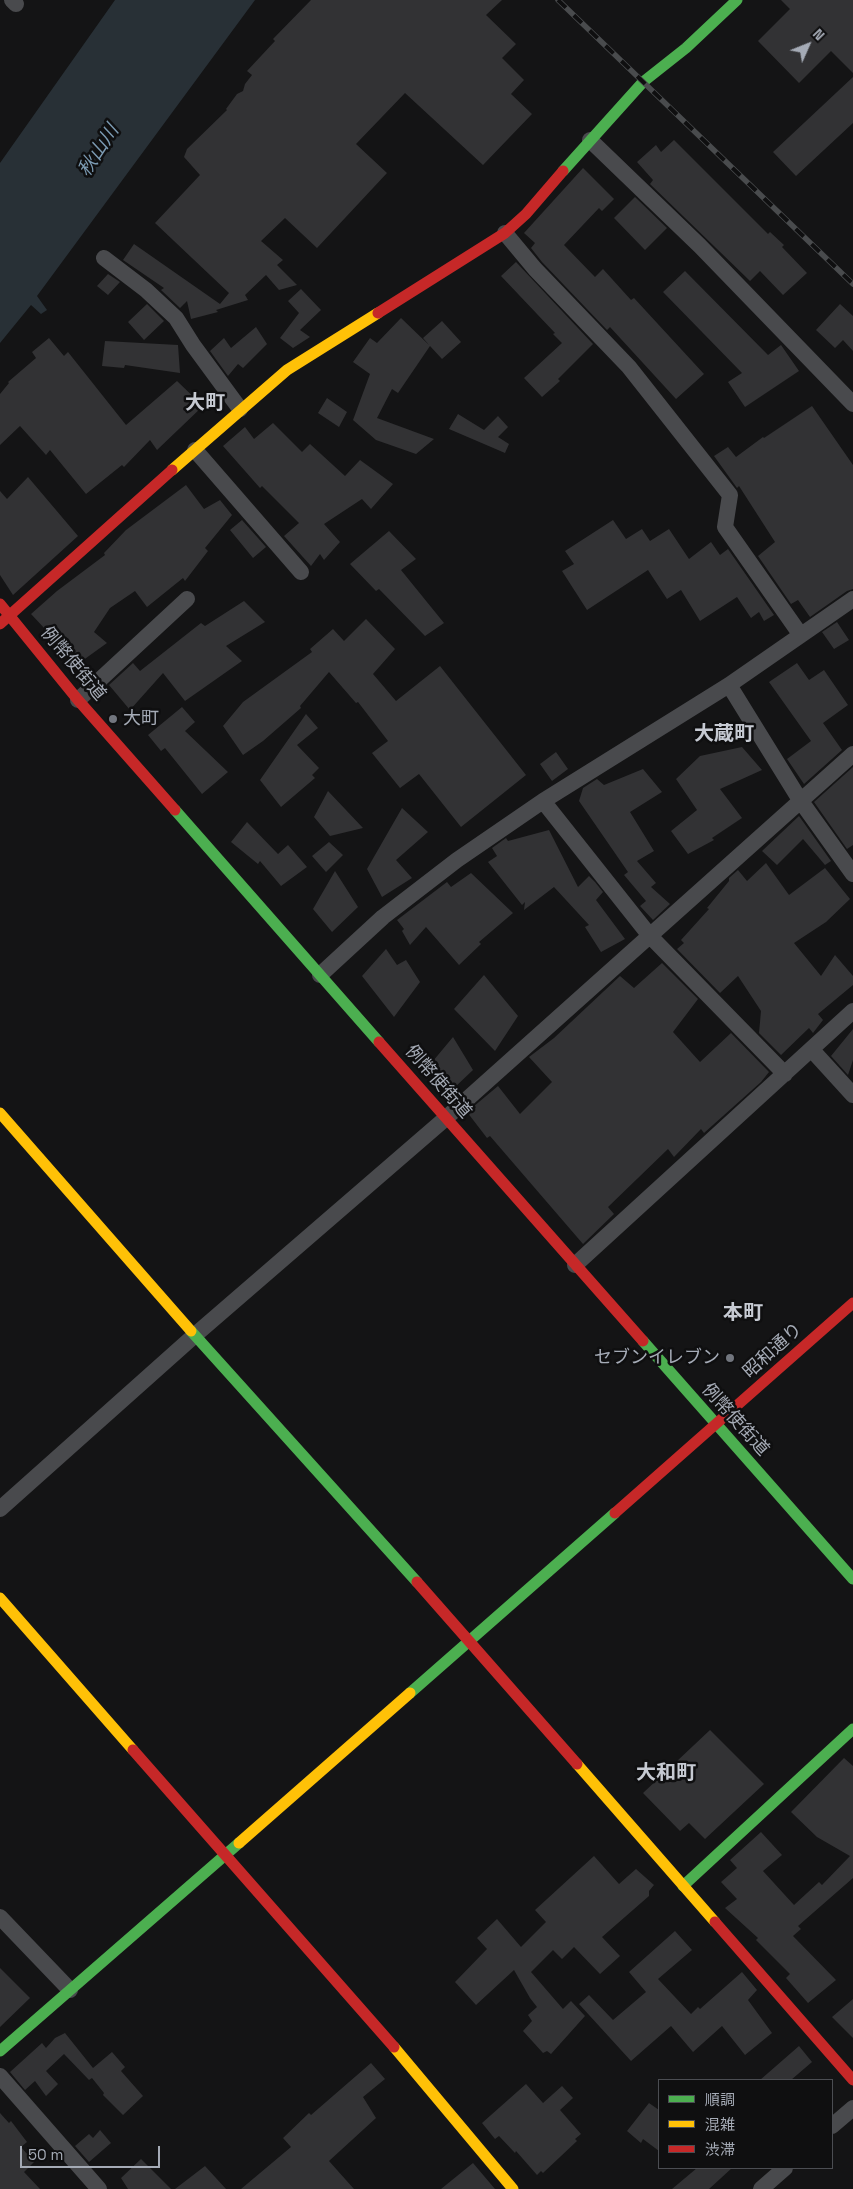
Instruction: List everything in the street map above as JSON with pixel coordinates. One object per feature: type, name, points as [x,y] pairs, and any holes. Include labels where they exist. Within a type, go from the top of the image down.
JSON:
[{"type":"street","points":[[0,624],[240,409],[287,370],[505,233],[526,214],[590,140],[644,82],[686,48],[737,0]]},
{"type":"street","points":[[590,140],[700,246],[853,404]]},
{"type":"street","points":[[505,233],[536,269],[629,367],[730,495],[725,527],[800,634]]},
{"type":"street","points":[[104,258],[146,290],[176,318],[193,346],[240,409]]},
{"type":"street","points":[[195,450],[301,572]]},
{"type":"street","points":[[320,975],[390,911],[457,860],[543,801],[729,685],[853,598]]},
{"type":"street","points":[[78,700],[187,599]]},
{"type":"street","name":"例幣使街道","points":[[0,604],[78,700],[853,1579]]},
{"type":"street","points":[[729,685],[800,800],[853,874]]},
{"type":"street","points":[[0,1509],[195,1335],[446,1118],[853,754]]},
{"type":"street","points":[[543,801],[650,936],[785,1074]]},
{"type":"street","points":[[575,1265],[853,1011]]},
{"type":"street","points":[[812,1050],[853,1095]]},
{"type":"street","points":[[0,1113],[195,1335],[470,1641],[853,2080]]},
{"type":"street","name":"昭和通り","points":[[0,2051],[225,1856],[853,1303]]},
{"type":"street","points":[[0,1598],[382,2033],[513,2189]]},
{"type":"street","points":[[683,1886],[853,1729]]},
{"type":"street","points":[[0,1917],[70,1990]]},
{"type":"street","points":[[0,2076],[99,2189]]},
{"type":"street","points":[[833,2125],[853,2108]]},
{"type":"street","points":[[762,2189],[784,2169]]},
{"type":"water","name":"秋山川","points":[[115,0],[255,0],[37,296],[47,310],[41,314],[31,305],[0,343],[0,163]]},
{"type":"building","points":[[311,0],[502,0],[486,15],[516,44],[502,58],[524,80],[511,94],[532,114],[483,165],[405,93],[356,144],[387,173],[317,248],[285,218],[261,241],[283,260],[277,265],[297,285],[279,290],[266,275],[245,295],[248,300],[216,310],[218,312],[191,319],[187,301],[180,308],[161,290],[164,288],[123,260],[134,244],[220,304],[229,293],[155,223],[200,175],[184,157],[187,149],[227,110],[237,94],[243,91],[245,84],[252,75],[247,71],[275,41],[273,39]]},
{"type":"building","points":[[781,0],[853,0],[853,73],[831,51],[799,83],[758,41],[790,9]]},
{"type":"building","points":[[853,77],[853,123],[796,176],[773,152]]},
{"type":"building","points":[[674,140],[768,234],[770,232],[784,245],[782,247],[807,273],[783,295],[760,271],[750,281],[650,184],[653,180],[637,162],[656,145],[661,152]]},
{"type":"building","points":[[583,168],[614,199],[602,211],[599,208],[564,245],[595,277],[603,269],[631,300],[634,298],[704,374],[676,399],[610,327],[607,330],[542,262],[531,248],[535,243],[524,233]]},
{"type":"building","points":[[635,197],[667,228],[645,250],[614,218]]},
{"type":"building","points":[[516,262],[593,344],[558,379],[560,381],[542,397],[524,378],[562,343],[553,334],[555,333],[501,276]]},
{"type":"building","points":[[685,271],[768,355],[781,345],[799,371],[745,407],[728,382],[742,373],[663,292]]},
{"type":"building","points":[[108,274],[120,282],[108,295],[97,286]]},
{"type":"building","points":[[301,289],[321,310],[300,330],[310,337],[293,348],[280,338],[299,313],[288,301]]},
{"type":"building","points":[[147,304],[164,321],[144,340],[128,322]]},
{"type":"building","points":[[840,304],[853,316],[853,351],[843,340],[835,348],[816,330]]},
{"type":"building","points":[[401,318],[429,345],[423,338],[442,321],[461,342],[442,359],[430,346],[398,393],[392,389],[377,418],[434,439],[416,454],[376,440],[353,420],[370,374],[353,362],[370,338],[377,343]]},
{"type":"building","points":[[256,327],[267,344],[243,368],[238,364],[228,376],[210,351],[224,338],[231,348]]},
{"type":"building","points":[[49,338],[64,356],[68,352],[126,425],[177,381],[203,406],[157,450],[150,440],[124,467],[122,465],[86,494],[50,450],[46,455],[20,426],[0,445],[0,394],[8,382],[36,358],[32,352]]},
{"type":"building","points":[[105,341],[178,345],[180,373],[125,365],[124,368],[102,366]]},
{"type":"building","points":[[327,398],[347,412],[339,427],[318,413]]},
{"type":"building","points":[[812,406],[853,465],[853,589],[847,591],[810,617],[798,600],[791,604],[758,556],[775,542],[739,486],[737,488],[714,456],[728,447],[736,457],[763,437]]},
{"type":"building","points":[[458,414],[484,430],[498,416],[508,427],[498,437],[509,444],[505,453],[449,429]]},
{"type":"building","points":[[273,423],[302,452],[310,444],[345,476],[360,460],[393,484],[371,509],[362,499],[324,524],[340,542],[324,560],[320,554],[311,566],[284,536],[299,523],[262,486],[260,488],[223,446],[245,427],[254,439]]},
{"type":"building","points":[[28,477],[78,536],[13,595],[0,575],[0,491],[7,499]]},
{"type":"building","points":[[186,485],[204,509],[220,500],[232,515],[205,548],[208,551],[185,581],[183,578],[147,607],[135,591],[110,608],[94,632],[107,643],[75,666],[49,626],[46,630],[31,614],[57,591],[105,555],[104,553],[126,530]]},
{"type":"building","points":[[242,520],[266,547],[253,558],[230,530]]},
{"type":"building","points":[[613,520],[626,539],[642,529],[650,541],[669,529],[689,559],[711,542],[720,555],[728,549],[774,615],[764,621],[759,612],[751,618],[737,597],[700,621],[681,590],[667,599],[648,570],[587,610],[562,571],[574,564],[565,551]]},
{"type":"building","points":[[389,531],[416,559],[401,570],[444,623],[425,636],[379,589],[376,591],[350,564]]},
{"type":"building","points":[[244,601],[265,622],[226,646],[242,661],[185,701],[163,673],[130,710],[109,685],[133,663],[140,671],[201,623],[205,626]]},
{"type":"building","points":[[366,619],[395,649],[373,674],[396,701],[440,666],[526,775],[461,827],[419,774],[400,788],[372,753],[388,741],[358,702],[356,703],[329,672],[300,706],[301,708],[263,741],[243,755],[223,726],[243,702],[312,652],[310,649],[333,629],[344,641]]},
{"type":"building","points":[[837,622],[849,640],[834,649],[822,632]]},
{"type":"building","points":[[797,663],[809,680],[824,670],[848,705],[823,723],[842,750],[804,784],[787,759],[811,741],[769,682]]},
{"type":"building","points":[[182,707],[195,722],[185,731],[228,772],[202,794],[165,748],[161,751],[148,735]]},
{"type":"building","points":[[306,714],[318,728],[297,745],[319,768],[312,775],[315,778],[281,807],[260,780]]},
{"type":"building","points":[[742,747],[762,770],[720,789],[742,818],[712,838],[714,840],[688,854],[671,831],[697,810],[676,779],[700,756]]},
{"type":"building","points":[[556,752],[568,769],[552,781],[540,764]]},
{"type":"building","points":[[853,767],[853,845],[847,849],[814,802]]},
{"type":"building","points":[[643,769],[662,792],[630,812],[654,851],[637,861],[656,883],[651,887],[670,904],[653,920],[640,906],[646,901],[624,875],[628,872],[579,801],[583,788],[597,779],[604,785]]},
{"type":"building","points":[[328,791],[363,828],[330,836],[314,817]]},
{"type":"building","points":[[402,808],[428,832],[396,860],[412,878],[382,897],[367,869]]},
{"type":"building","points":[[799,816],[831,861],[825,865],[803,839],[777,865],[762,851]]},
{"type":"building","points":[[247,822],[278,854],[288,845],[307,867],[281,886],[260,861],[258,864],[231,842]]},
{"type":"building","points":[[549,830],[578,887],[589,876],[603,892],[596,900],[625,939],[601,952],[585,927],[589,925],[554,887],[524,910],[525,902],[522,905],[488,862],[497,856],[492,848],[506,838],[508,841]]},
{"type":"building","points":[[329,842],[343,855],[326,872],[312,856]]},
{"type":"building","points":[[766,863],[789,895],[825,868],[850,899],[826,922],[794,943],[821,976],[835,955],[853,976],[853,985],[818,1014],[823,1020],[813,1033],[809,1028],[781,1055],[759,1033],[761,1011],[738,976],[720,993],[677,949],[684,943],[681,940],[709,909],[707,908],[729,881],[729,878],[738,870],[747,881]]},
{"type":"building","points":[[335,871],[358,907],[332,932],[313,909]]},
{"type":"building","points":[[471,873],[513,913],[479,942],[481,944],[459,965],[426,927],[410,945],[402,931],[404,929],[397,920],[447,882],[451,887]]},
{"type":"building","points":[[386,949],[397,965],[406,960],[420,982],[394,1017],[362,976]]},
{"type":"building","points":[[662,963],[698,999],[673,1032],[700,1062],[731,1033],[769,1072],[761,1082],[704,1133],[701,1129],[674,1157],[668,1149],[608,1207],[614,1214],[583,1244],[490,1136],[487,1138],[467,1112],[498,1086],[520,1114],[552,1082],[529,1057],[554,1038],[620,976],[634,988]]},
{"type":"building","points":[[484,975],[518,1016],[495,1051],[454,1009]]},
{"type":"building","points":[[853,1029],[853,1060],[848,1075],[831,1056]]},
{"type":"building","points":[[453,1037],[473,1070],[454,1088],[433,1061]]},
{"type":"building","points":[[710,1730],[764,1784],[705,1839],[689,1823],[680,1831],[643,1793]]},
{"type":"building","points":[[844,1758],[853,1766],[853,1878],[798,1926],[801,1929],[793,1936],[836,1980],[808,2003],[786,1978],[790,1974],[756,1940],[758,1938],[725,1908],[737,1899],[721,1882],[737,1868],[730,1860],[761,1832],[782,1855],[763,1871],[794,1905],[819,1882],[822,1885],[850,1856],[817,1837],[791,1812]]},
{"type":"building","points":[[594,1856],[619,1884],[636,1869],[654,1885],[649,1891],[649,1896],[602,1937],[620,1956],[600,1974],[574,1947],[562,1959],[553,1950],[531,1972],[563,2009],[571,2001],[585,2016],[551,2054],[547,2051],[543,2053],[523,2031],[532,2021],[528,2015],[537,2007],[514,1970],[476,2005],[455,1982],[487,1949],[477,1938],[497,1919],[521,1947],[546,1922],[535,1910]]},
{"type":"building","points":[[675,1931],[692,1950],[658,1979],[691,2014],[698,2007],[700,2009],[742,1972],[757,1990],[748,2000],[772,2033],[745,2055],[722,2026],[693,2052],[671,2026],[631,2061],[579,2004],[589,1995],[613,2020],[646,1992],[629,1972]]},
{"type":"building","points":[[0,1968],[30,1998],[0,2027]]},
{"type":"building","points":[[853,1999],[853,2038],[832,2017]]},
{"type":"building","points":[[65,2033],[93,2068],[112,2052],[125,2067],[121,2071],[143,2096],[123,2115],[103,2095],[104,2093],[92,2078],[89,2080],[64,2054],[46,2071],[58,2084],[46,2096],[35,2081],[25,2090],[10,2072],[42,2043],[46,2048],[55,2038]]},
{"type":"building","points":[[799,2046],[812,2062],[792,2079],[761,2079]]},
{"type":"building","points":[[371,2063],[385,2079],[363,2097],[376,2118],[329,2161],[354,2189],[241,2189],[291,2147],[283,2138],[309,2113],[311,2115]]},
{"type":"building","points":[[526,2084],[543,2103],[562,2086],[573,2098],[560,2110],[581,2134],[575,2139],[577,2141],[543,2173],[541,2171],[537,2175],[516,2151],[515,2153],[499,2136],[495,2139],[482,2123]]},
{"type":"building","points":[[649,2103],[658,2109],[658,2150],[643,2139],[641,2143],[627,2131]]},
{"type":"building","points":[[0,2113],[9,2123],[11,2121],[27,2142],[21,2147],[34,2162],[24,2172],[40,2189],[0,2189]]},
{"type":"building","points":[[100,2130],[111,2143],[89,2162],[75,2146],[89,2134],[93,2138]]},
{"type":"building","points":[[141,2159],[171,2189],[128,2189],[121,2178]]},
{"type":"building","points":[[473,2163],[495,2189],[441,2189]]},
{"type":"building","points":[[205,2166],[226,2189],[175,2189]]},
{"type":"building","points":[[696,2169],[731,2169],[709,2189],[672,2189]]},
{"type":"railway","points":[[558,0],[853,284]]},
{"type":"traffic: fast","points":[[563,171],[643,82],[686,48],[737,0]]},
{"type":"traffic: fast","points":[[175,810],[379,1042]]},
{"type":"traffic: fast","points":[[191,1331],[417,1582]]},
{"type":"traffic: fast","points":[[643,1341],[853,1579]]},
{"type":"traffic: fast","points":[[410,1693],[615,1513]]},
{"type":"traffic: fast","points":[[683,1886],[853,1729]]},
{"type":"traffic: fast","points":[[0,2051],[239,1843]]},
{"type":"traffic: slow","points":[[172,470],[287,370],[378,313]]},
{"type":"traffic: slow","points":[[0,1113],[191,1331]]},
{"type":"traffic: slow","points":[[0,1598],[133,1750]]},
{"type":"traffic: slow","points":[[239,1843],[410,1693]]},
{"type":"traffic: slow","points":[[577,1764],[715,1922]]},
{"type":"traffic: slow","points":[[394,2047],[513,2189]]},
{"type":"traffic: jam","points":[[378,313],[505,233],[526,214],[563,171]]},
{"type":"traffic: jam","points":[[0,624],[172,470]]},
{"type":"traffic: jam","points":[[0,604],[78,700],[175,810]]},
{"type":"traffic: jam","points":[[379,1042],[643,1341]]},
{"type":"traffic: jam","points":[[615,1513],[853,1303]]},
{"type":"traffic: jam","points":[[417,1582],[577,1764]]},
{"type":"traffic: jam","points":[[133,1750],[394,2047]]},
{"type":"traffic: jam","points":[[715,1922],[853,2080]]},
{"type":"place","name":"大町","points":[[113,719]]},
{"type":"place","name":"セブンイレブン","points":[[730,1358]]},
{"type":"district","name":"大町","points":[[205,404]]},
{"type":"district","name":"大蔵町","points":[[724,735]]},
{"type":"district","name":"本町","points":[[743,1314]]},
{"type":"district","name":"大和町","points":[[666,1774]]}]
